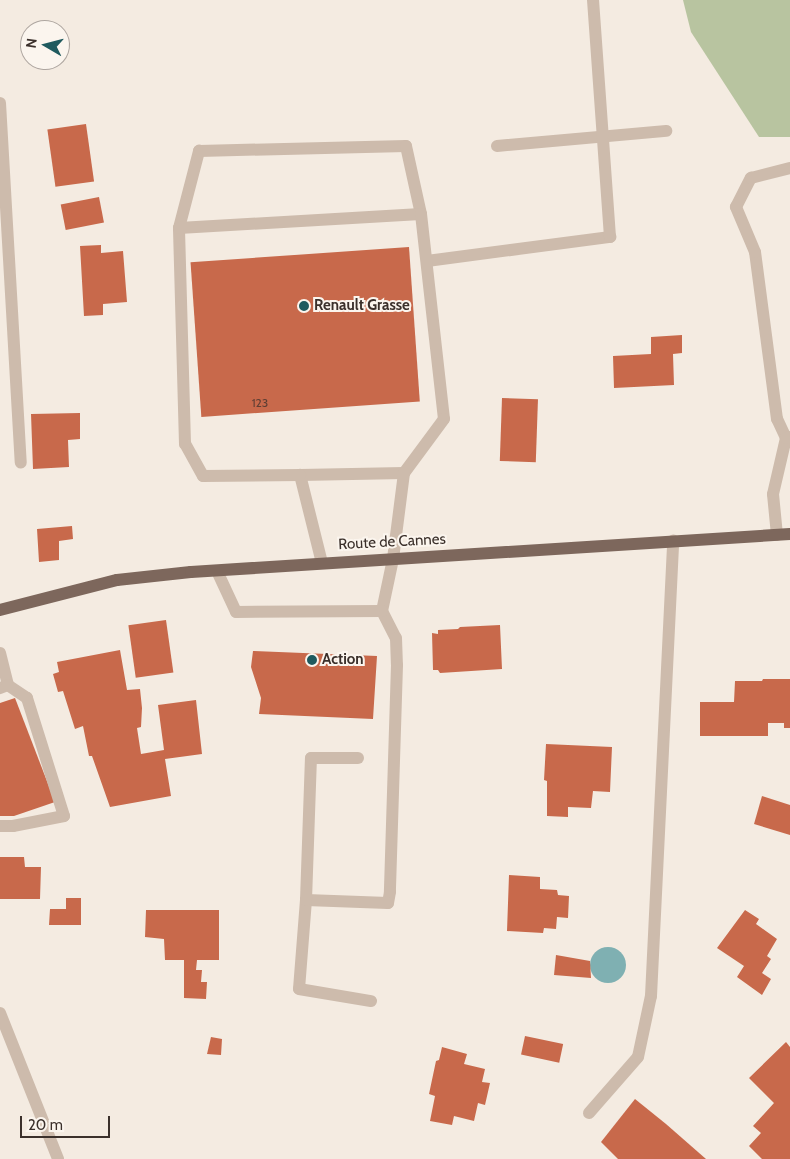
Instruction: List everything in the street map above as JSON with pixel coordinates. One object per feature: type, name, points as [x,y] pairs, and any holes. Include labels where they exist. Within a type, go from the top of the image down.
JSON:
[{"type":"main road","name":"Route de Cannes","points":[[0,610],[117,580],[322,562],[784,535]]},
{"type":"street","points":[[426,260],[610,237],[593,0]]},
{"type":"street","points":[[0,103],[20,462]]},
{"type":"street","points":[[497,146],[666,130]]},
{"type":"street","points":[[306,900],[388,903],[392,851],[397,665],[396,638],[382,611],[393,558],[404,473],[444,419],[422,214],[406,146],[199,151],[178,228],[186,444],[203,476],[404,473]]},
{"type":"street","points":[[784,535],[772,494],[788,437],[777,419],[755,252],[736,207],[751,178],[790,168]]},
{"type":"street","points":[[178,228],[422,214]]},
{"type":"street","points":[[300,475],[322,562]]},
{"type":"street","points":[[589,1113],[638,1057],[651,996],[673,541]]},
{"type":"street","points":[[217,571],[236,612],[382,611]]},
{"type":"street","points":[[0,653],[4,687],[27,698],[64,816],[13,826],[0,826]]},
{"type":"street","points":[[358,758],[311,758],[306,900],[299,989],[371,1001]]},
{"type":"street","points":[[0,1013],[58,1159]]},
{"type":"green space","points":[[683,0],[790,0],[790,137],[759,137],[691,32]]},
{"type":"water","points":[[608,947],[615,948],[621,952],[625,958],[625,972],[621,978],[615,982],[608,983],[601,982],[595,978],[591,972],[590,965],[591,958],[595,952],[601,948]]},
{"type":"building","points":[[86,124],[94,181],[55,187],[47,129]]},
{"type":"building","points":[[99,197],[104,223],[66,230],[61,204]]},
{"type":"building","points":[[101,245],[101,253],[123,251],[127,302],[103,304],[103,315],[84,316],[80,246]]},
{"type":"building","name":"Renault Grasse","points":[[409,247],[420,402],[201,417],[191,262]]},
{"type":"building","points":[[682,335],[682,353],[673,354],[674,385],[614,388],[613,356],[651,354],[651,337]]},
{"type":"building","points":[[502,398],[538,399],[536,462],[500,461]]},
{"type":"building","points":[[80,413],[80,439],[68,440],[69,467],[33,469],[31,414]]},
{"type":"building","points":[[72,526],[73,539],[59,541],[59,560],[39,562],[37,529]]},
{"type":"building","points":[[166,620],[173,672],[136,678],[128,625]]},
{"type":"building","points":[[500,625],[502,669],[440,673],[438,670],[433,670],[432,633],[438,634],[438,630],[458,629],[460,627]]},
{"type":"building","points":[[120,650],[127,690],[140,689],[141,727],[137,728],[141,754],[164,750],[158,705],[196,700],[202,754],[165,759],[171,796],[110,807],[92,756],[89,756],[83,726],[75,729],[63,691],[58,692],[53,674],[59,672],[57,662]]},
{"type":"building","points":[[253,651],[377,656],[373,719],[259,714],[261,698],[251,667]]},
{"type":"building","points":[[763,679],[790,679],[790,728],[784,728],[784,723],[768,723],[768,736],[700,736],[700,702],[734,702],[735,681],[762,681]]},
{"type":"building","points":[[15,698],[55,802],[14,816],[0,816],[0,703]]},
{"type":"building","points":[[546,744],[612,747],[610,792],[593,791],[591,808],[568,807],[568,817],[547,816],[547,781],[544,780]]},
{"type":"building","points":[[762,796],[790,805],[790,835],[754,824]]},
{"type":"building","points":[[0,857],[24,857],[25,867],[41,867],[40,899],[0,899]]},
{"type":"building","points":[[509,875],[540,877],[540,889],[557,890],[558,895],[569,896],[568,918],[557,917],[556,929],[544,928],[543,933],[507,931]]},
{"type":"building","points":[[66,898],[81,898],[81,925],[49,925],[50,909],[66,909]]},
{"type":"building","points":[[146,910],[219,910],[219,960],[197,960],[196,970],[202,970],[201,982],[207,982],[206,999],[184,998],[184,960],[165,960],[164,939],[145,937]]},
{"type":"building","points":[[745,910],[759,919],[756,924],[777,939],[767,956],[771,959],[762,973],[771,979],[762,995],[737,977],[744,966],[717,948]]},
{"type":"building","points":[[556,955],[590,961],[591,978],[554,975]]},
{"type":"building","points":[[525,1036],[563,1044],[559,1063],[521,1055]]},
{"type":"building","points":[[211,1037],[222,1039],[221,1055],[207,1054]]},
{"type":"building","points":[[786,1042],[790,1047],[790,1159],[762,1159],[749,1146],[761,1133],[753,1126],[774,1103],[749,1078]]},
{"type":"building","points":[[442,1047],[467,1054],[464,1064],[485,1069],[482,1082],[490,1083],[485,1105],[478,1103],[474,1121],[454,1116],[452,1125],[430,1121],[435,1096],[429,1094],[436,1061],[439,1060]]},
{"type":"building","points":[[635,1099],[706,1159],[618,1159],[601,1142]]},
{"type":"place","name":"Renault Grasse","points":[[304,306]]},
{"type":"place","name":"Action","points":[[312,660]]}]
